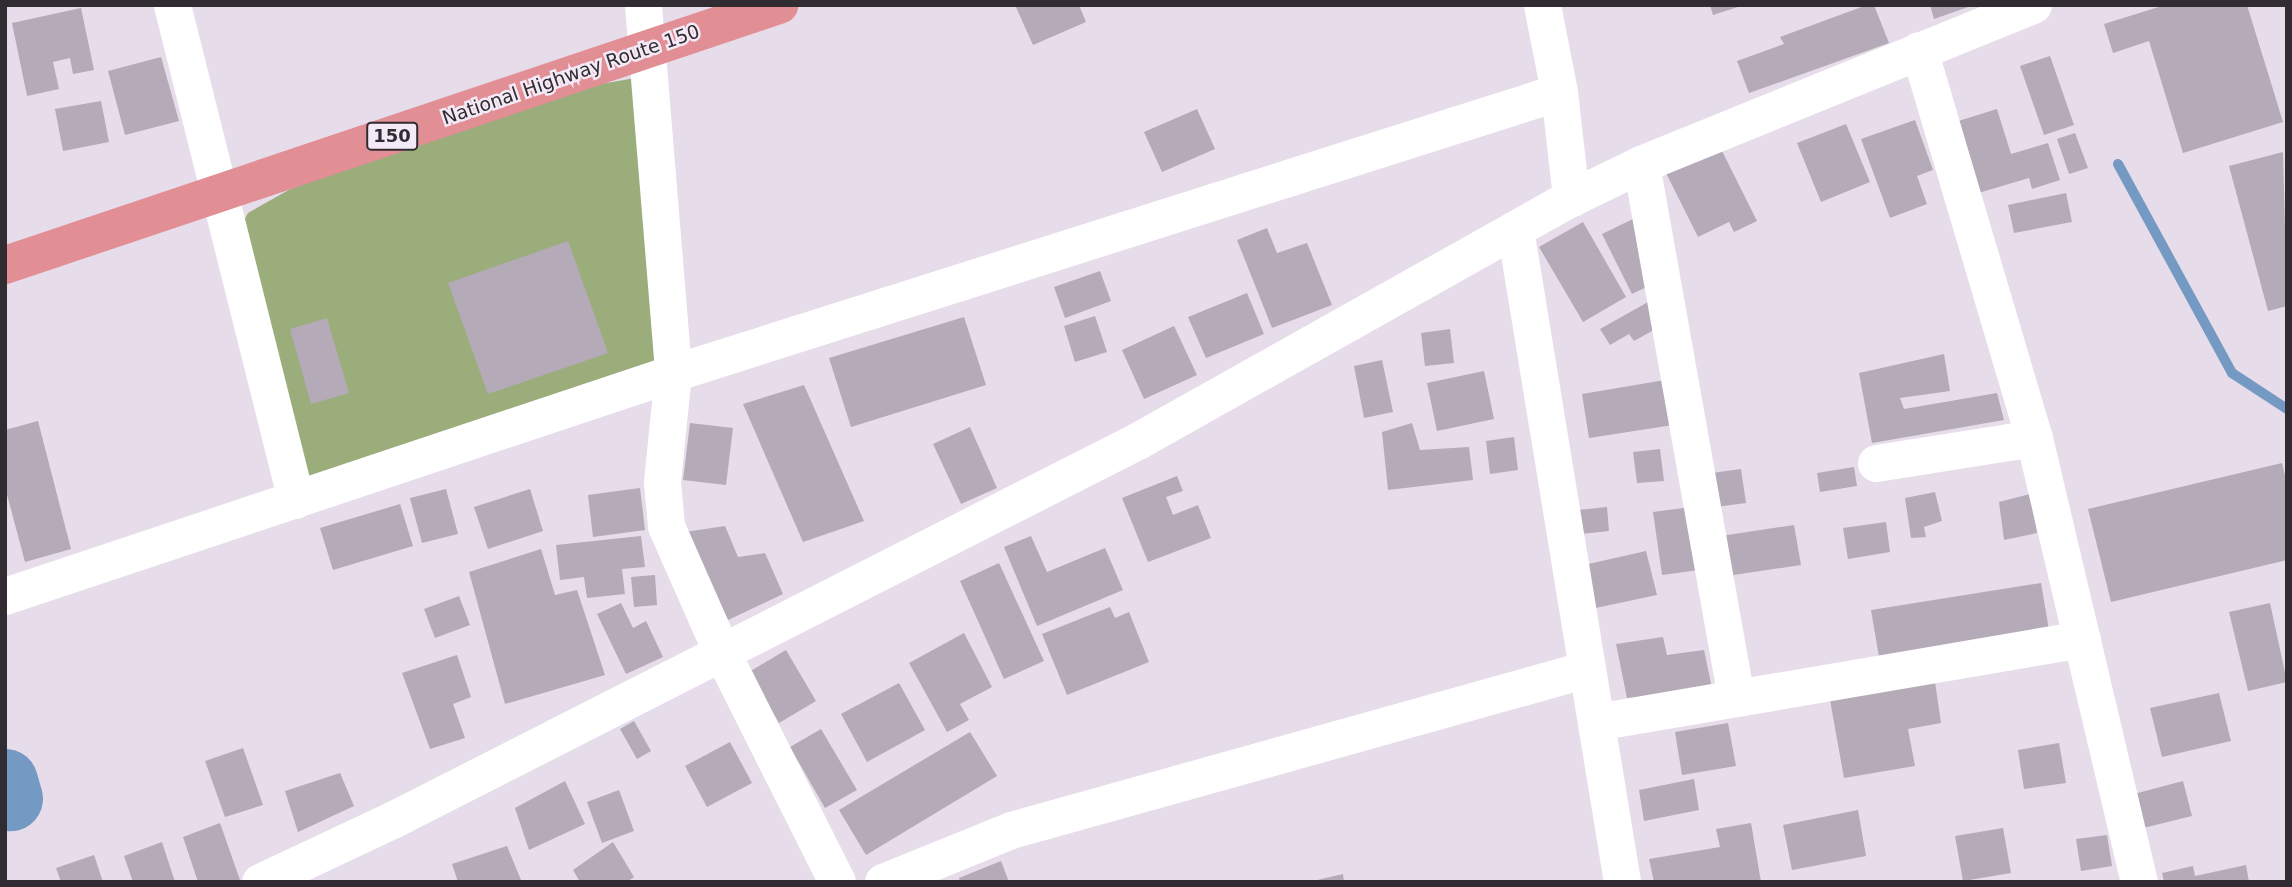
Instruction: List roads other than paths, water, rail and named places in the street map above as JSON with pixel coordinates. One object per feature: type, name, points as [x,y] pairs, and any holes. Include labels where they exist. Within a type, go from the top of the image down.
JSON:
[{"type":"highway","name":"National Highway Route 150","points":[[5,265],[779,5]]},
{"type":"street","points":[[172,5],[296,500]]},
{"type":"street","points":[[643,5],[673,373],[662,482],[666,526],[722,653],[836,882]]},
{"type":"street","points":[[1542,5],[1559,93],[1571,198]]},
{"type":"street","points":[[260,882],[722,653],[1139,440],[1571,198],[1641,164],[2033,5]]},
{"type":"street","points":[[1919,50],[2035,438],[2139,882]]},
{"type":"street","points":[[5,596],[673,373],[1559,93]]},
{"type":"street","points":[[1641,164],[1736,698]]},
{"type":"street","points":[[1515,229],[1622,882]]},
{"type":"street","points":[[1876,463],[2035,438]]},
{"type":"street","points":[[1596,722],[2082,639]]},
{"type":"street","points":[[883,882],[1024,826],[1587,669]]},
{"type":"waterway","points":[[2118,164],[2232,373],[2287,409]]},
{"type":"waterway","points":[[5,781],[10,798]]}]
